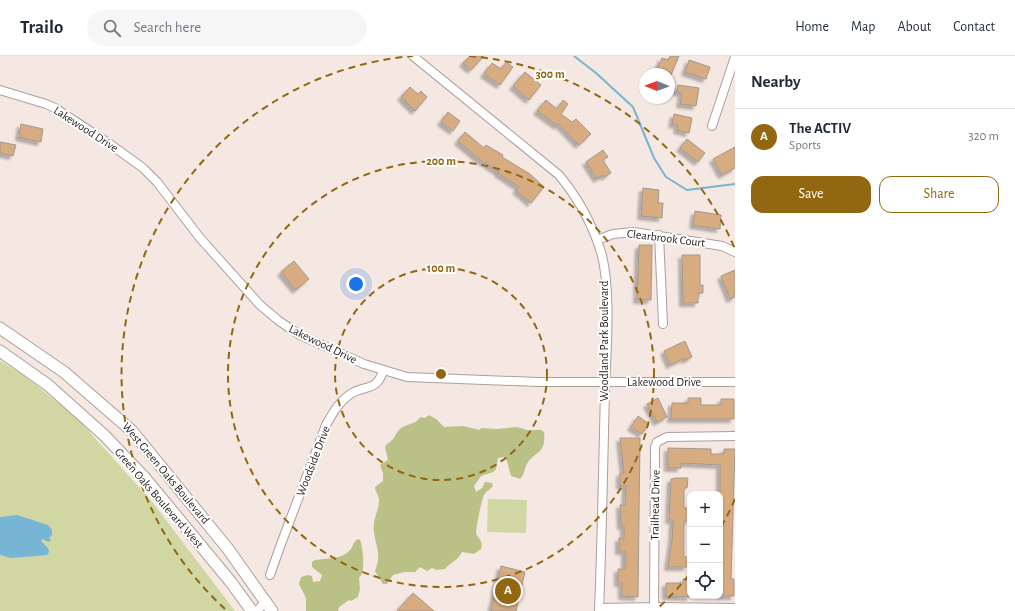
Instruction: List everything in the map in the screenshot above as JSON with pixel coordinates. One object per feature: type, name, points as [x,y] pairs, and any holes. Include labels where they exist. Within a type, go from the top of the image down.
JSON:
[{"type":"main road","name":"West Green Oaks Boulevard","points":[[0,328],[64,372],[132,431],[228,549],[268,607]]},
{"type":"main road","name":"Green Oaks Boulevard West","points":[[0,351],[48,385],[109,440],[144,477],[230,581],[252,611]]},
{"type":"street","name":"Woodland Park Boulevard","points":[[413,56],[559,175],[574,194],[585,212],[597,240],[601,253],[606,294],[606,382],[599,610]]},
{"type":"street","points":[[712,126],[735,57],[732,56]]},
{"type":"street","name":"Lakewood Drive","points":[[0,90],[46,104],[54,108],[134,161],[157,182],[200,238],[260,305],[274,317],[300,335],[383,370],[407,377],[606,382],[735,382]]},
{"type":"street","name":"Clearbrook Court","points":[[597,240],[622,233],[659,235],[722,246],[735,252]]},
{"type":"street","points":[[659,235],[663,324]]},
{"type":"street","name":"Woodside Drive","points":[[270,575],[280,544],[326,425],[335,408],[350,394],[372,387],[380,381],[383,370]]},
{"type":"street","name":"Trailhead Drive","points":[[654,607],[655,447],[657,442],[667,437],[735,436]]},
{"type":"street","points":[[258,611],[268,607]]},
{"type":"street","points":[[599,610],[654,607],[735,608]]},
{"type":"green space","points":[[0,361],[26,377],[78,419],[153,503],[235,611],[0,611]]},
{"type":"green space","points":[[429,415],[436,419],[444,427],[463,426],[480,430],[481,428],[496,429],[517,427],[527,430],[541,430],[544,432],[544,444],[528,462],[520,479],[511,476],[507,461],[504,457],[498,458],[496,469],[493,472],[481,476],[474,486],[476,492],[482,488],[485,482],[492,483],[493,486],[483,497],[478,520],[476,532],[482,544],[481,549],[474,554],[462,552],[445,569],[437,570],[432,568],[427,571],[420,567],[415,572],[405,572],[393,575],[387,584],[383,584],[375,571],[378,560],[378,551],[375,538],[374,521],[379,500],[375,487],[383,481],[383,473],[380,465],[388,460],[385,447],[400,429],[416,422],[421,417],[425,418]]},
{"type":"green space","points":[[488,499],[527,500],[526,533],[487,532]]},
{"type":"green space","points":[[358,539],[360,540],[363,554],[363,571],[359,578],[360,589],[358,597],[351,601],[349,600],[339,607],[338,611],[306,611],[306,598],[299,584],[301,577],[308,575],[312,576],[313,582],[320,581],[322,575],[312,567],[312,562],[315,560],[339,557],[347,553]]},
{"type":"water","points":[[17,515],[48,525],[52,530],[52,535],[49,538],[51,540],[49,542],[42,539],[41,541],[48,548],[49,552],[47,555],[11,558],[0,555],[0,517]]},
{"type":"building","points":[[470,56],[484,56],[471,70],[463,63]]},
{"type":"building","points":[[670,56],[679,56],[674,68],[657,68],[662,58],[668,60]]},
{"type":"building","points":[[689,60],[710,67],[706,79],[685,72]]},
{"type":"building","points":[[506,62],[513,67],[500,85],[484,74],[492,63],[501,69]]},
{"type":"building","points":[[525,72],[541,85],[529,100],[513,86]]},
{"type":"building","points":[[678,85],[699,88],[696,106],[680,104],[682,93],[677,92]]},
{"type":"building","points":[[410,87],[418,94],[421,91],[427,97],[415,111],[401,97]]},
{"type":"building","points":[[546,100],[557,109],[563,100],[568,104],[561,114],[572,122],[576,119],[591,134],[579,145],[559,124],[558,126],[537,111]]},
{"type":"building","points":[[448,112],[460,121],[453,131],[441,122]]},
{"type":"building","points":[[674,114],[692,118],[689,133],[677,130],[678,125],[672,124]]},
{"type":"building","points":[[21,124],[43,129],[41,142],[19,137]]},
{"type":"building","points":[[465,132],[484,148],[486,145],[503,155],[502,157],[530,174],[544,187],[531,203],[516,190],[519,187],[479,159],[458,141]]},
{"type":"building","points":[[687,139],[705,153],[698,162],[680,148]]},
{"type":"building","points":[[0,142],[16,145],[13,156],[0,153]]},
{"type":"building","points":[[735,147],[735,168],[722,175],[713,159]]},
{"type":"building","points":[[603,150],[608,157],[603,160],[611,173],[604,177],[603,175],[597,179],[586,162]]},
{"type":"building","points":[[643,188],[659,190],[658,203],[663,203],[662,218],[641,216]]},
{"type":"building","points":[[695,211],[721,215],[720,229],[693,225]]},
{"type":"building","points":[[639,245],[652,245],[651,300],[637,300]]},
{"type":"building","points":[[682,255],[700,255],[700,285],[703,285],[703,293],[698,293],[698,303],[683,303]]},
{"type":"building","points":[[294,261],[309,279],[296,290],[281,272]]},
{"type":"building","points":[[735,270],[735,297],[730,299],[721,276]]},
{"type":"building","points":[[685,341],[692,357],[686,360],[685,358],[670,365],[664,351]]},
{"type":"building","points":[[658,398],[667,417],[657,422],[647,404]]},
{"type":"building","points":[[688,398],[701,398],[701,405],[721,405],[721,399],[734,399],[734,419],[671,419],[672,403],[688,403]]},
{"type":"building","points":[[638,416],[649,424],[642,434],[631,427]]},
{"type":"building","points":[[620,438],[640,438],[638,597],[622,596],[622,583],[618,583],[618,569],[625,569],[625,551],[619,551],[619,538],[624,538],[624,526],[621,526],[620,505],[625,505],[626,486],[620,486],[620,473],[624,473]]},
{"type":"building","points":[[668,448],[711,449],[711,454],[724,454],[724,449],[735,449],[731,579],[734,579],[734,596],[723,596],[723,491],[720,491],[720,465],[681,463],[681,468],[668,468]]},
{"type":"building","points":[[688,478],[687,488],[684,488],[684,508],[687,508],[687,521],[684,521],[684,557],[687,557],[687,567],[668,567],[673,520],[669,520],[671,479]]},
{"type":"building","points":[[501,566],[525,572],[516,611],[491,611]]},
{"type":"building","points":[[683,579],[687,579],[687,597],[666,596],[666,583],[683,583]]},
{"type":"building","points":[[413,593],[434,611],[397,611]]},
{"type":"waterway","points":[[574,56],[596,73],[633,107],[654,158],[666,177],[687,190],[735,184]]},
{"type":"place","name":"The ACTIV","points":[[508,591]]}]
